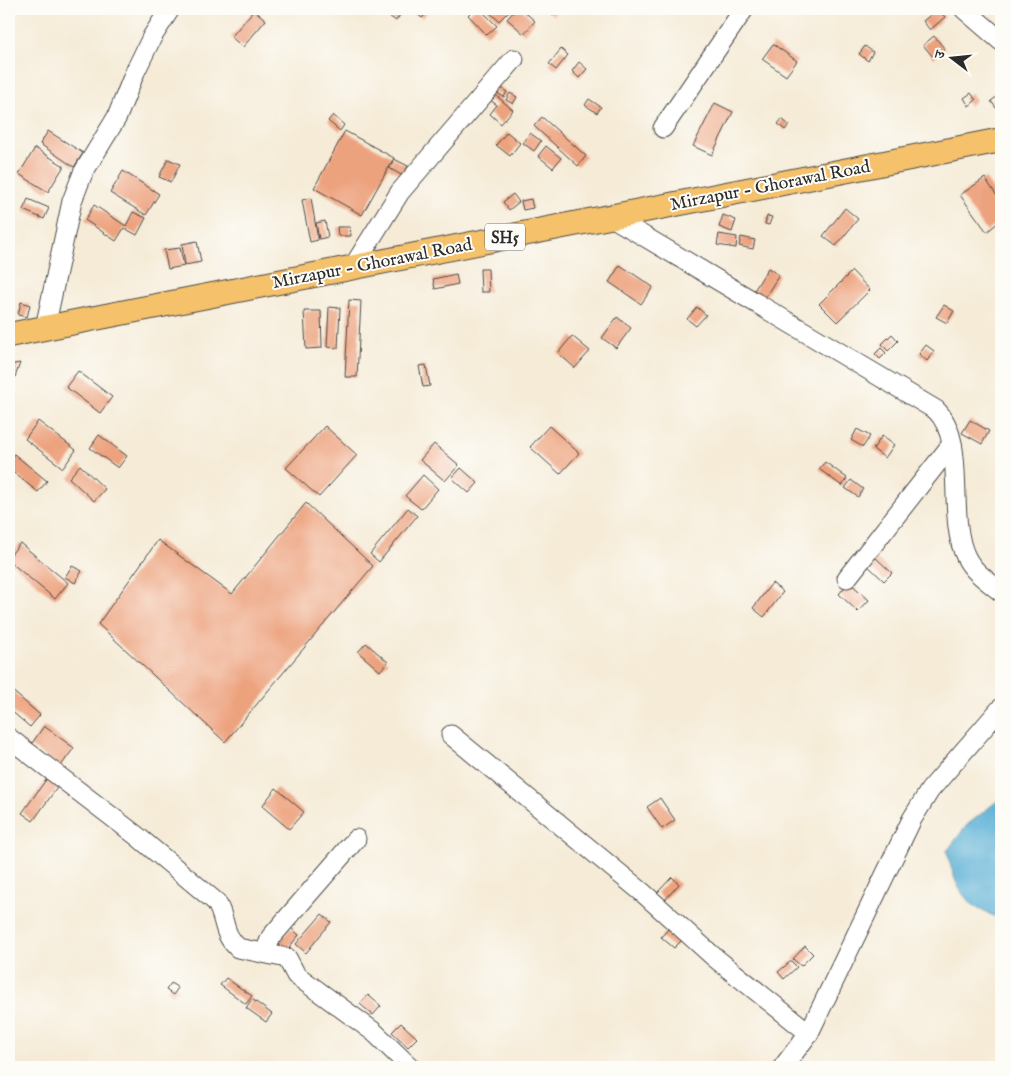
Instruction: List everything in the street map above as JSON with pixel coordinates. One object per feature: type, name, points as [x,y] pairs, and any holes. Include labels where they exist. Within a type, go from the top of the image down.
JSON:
[{"type":"main road","name":"Mirzapur - Ghorawal Road","points":[[9,335],[1001,140]]},
{"type":"street","points":[[45,328],[72,201],[83,173],[116,117],[134,72],[152,37],[170,9]]},
{"type":"street","points":[[663,128],[744,9]]},
{"type":"street","points":[[964,9],[1001,41]]},
{"type":"street","points":[[353,267],[400,192],[514,59]]},
{"type":"street","points":[[610,216],[936,410],[945,419],[952,444],[960,544],[973,569],[1001,592]]},
{"type":"street","points":[[847,578],[952,444]]},
{"type":"street","points":[[783,1067],[809,1033],[912,819],[930,790],[1001,708]]},
{"type":"street","points":[[451,735],[642,892],[714,957],[809,1033]]},
{"type":"street","points":[[9,738],[137,836],[216,902],[222,911],[226,932],[238,948],[248,952],[265,952],[287,958],[296,975],[361,1021],[410,1067]]},
{"type":"street","points":[[265,952],[272,937],[356,840]]},
{"type":"water","points":[[1001,798],[1001,918],[988,914],[969,902],[953,875],[947,851],[967,825]]},
{"type":"building","points":[[379,9],[397,9],[402,12],[396,21]]},
{"type":"building","points":[[411,9],[430,9],[422,18]]},
{"type":"building","points":[[474,9],[480,9],[497,26],[487,35],[468,15]]},
{"type":"building","points":[[486,9],[507,9],[509,11],[499,21]]},
{"type":"building","points":[[516,9],[521,9],[535,21],[524,34],[507,19]]},
{"type":"building","points":[[546,9],[557,9],[553,15]]},
{"type":"building","points":[[938,9],[945,17],[930,30],[923,21]]},
{"type":"building","points":[[254,10],[266,20],[243,47],[231,37]]},
{"type":"building","points":[[934,36],[945,49],[934,58],[923,45]]},
{"type":"building","points":[[773,44],[797,61],[786,76],[762,59]]},
{"type":"building","points":[[865,46],[873,52],[868,61],[859,54]]},
{"type":"building","points":[[561,49],[568,55],[556,70],[549,64]]},
{"type":"building","points":[[579,62],[587,69],[579,78],[572,71]]},
{"type":"building","points":[[496,84],[507,92],[504,97],[492,90]]},
{"type":"building","points":[[492,92],[513,110],[501,124],[490,114],[497,105],[487,98]]},
{"type":"building","points":[[510,93],[517,97],[513,104],[506,100]]},
{"type":"building","points":[[971,93],[976,100],[969,106],[964,98]]},
{"type":"building","points":[[998,96],[1001,104],[996,108],[991,101]]},
{"type":"building","points":[[589,99],[601,107],[597,113],[585,105]]},
{"type":"building","points":[[715,103],[733,112],[712,155],[693,146]]},
{"type":"building","points":[[333,115],[344,125],[340,131],[328,121]]},
{"type":"building","points":[[542,117],[586,156],[578,166],[534,126]]},
{"type":"building","points":[[782,119],[789,125],[785,130],[778,124]]},
{"type":"building","points":[[48,131],[83,153],[74,167],[40,144]]},
{"type":"building","points":[[345,131],[394,158],[362,215],[314,188]]},
{"type":"building","points":[[507,132],[520,143],[510,156],[496,145]]},
{"type":"building","points":[[530,133],[541,141],[534,151],[523,143]]},
{"type":"building","points":[[546,146],[561,158],[553,168],[538,156]]},
{"type":"building","points":[[35,148],[64,166],[48,192],[19,174]]},
{"type":"building","points":[[168,159],[180,164],[171,182],[159,177]]},
{"type":"building","points":[[394,159],[408,166],[403,176],[389,168]]},
{"type":"building","points":[[123,171],[159,194],[146,215],[110,193]]},
{"type":"building","points":[[985,178],[1001,202],[1001,220],[987,232],[960,195]]},
{"type":"building","points":[[513,194],[519,202],[509,210],[503,202]]},
{"type":"building","points":[[311,198],[318,240],[310,242],[302,200]]},
{"type":"building","points":[[28,199],[49,208],[44,219],[23,210]]},
{"type":"building","points":[[531,199],[533,208],[523,210],[521,201]]},
{"type":"building","points":[[94,205],[126,226],[133,212],[146,218],[137,235],[124,228],[116,241],[85,220]]},
{"type":"building","points":[[845,208],[858,219],[836,246],[823,236]]},
{"type":"building","points":[[723,215],[736,220],[732,232],[719,227]]},
{"type":"building","points":[[767,216],[772,217],[769,225],[765,224]]},
{"type":"building","points":[[325,221],[328,237],[319,239],[316,223]]},
{"type":"building","points":[[337,227],[350,227],[351,236],[338,236]]},
{"type":"building","points":[[719,234],[737,237],[736,248],[717,245]]},
{"type":"building","points":[[741,237],[755,240],[753,249],[739,246]]},
{"type":"building","points":[[197,241],[201,262],[185,265],[182,244]]},
{"type":"building","points":[[180,248],[184,266],[168,269],[164,250]]},
{"type":"building","points":[[620,265],[653,287],[641,304],[609,282]]},
{"type":"building","points":[[768,268],[779,275],[761,304],[750,297]]},
{"type":"building","points":[[480,269],[488,269],[489,292],[481,292]]},
{"type":"building","points":[[852,271],[870,290],[837,322],[819,304]]},
{"type":"building","points":[[456,274],[458,284],[435,289],[433,279]]},
{"type":"building","points":[[349,300],[361,301],[357,377],[345,377]]},
{"type":"building","points":[[21,302],[30,305],[27,317],[18,315]]},
{"type":"building","points":[[944,305],[954,311],[947,323],[936,317]]},
{"type":"building","points":[[329,307],[340,308],[338,348],[327,347]]},
{"type":"building","points":[[697,307],[706,315],[696,326],[687,319]]},
{"type":"building","points":[[304,311],[321,311],[322,348],[306,349]]},
{"type":"building","points":[[617,317],[631,328],[616,348],[602,338]]},
{"type":"building","points":[[892,334],[898,341],[888,351],[882,344]]},
{"type":"building","points":[[572,336],[590,351],[575,368],[558,353]]},
{"type":"building","points":[[926,345],[934,351],[927,361],[919,354]]},
{"type":"building","points":[[881,348],[886,353],[880,359],[875,354]]},
{"type":"building","points":[[20,363],[9,394],[9,365]]},
{"type":"building","points":[[426,365],[430,386],[423,387],[419,366]]},
{"type":"building","points":[[78,371],[112,397],[100,413],[66,387]]},
{"type":"building","points":[[970,420],[989,431],[982,444],[962,433]]},
{"type":"building","points":[[38,421],[76,450],[63,468],[25,439]]},
{"type":"building","points":[[325,426],[357,455],[319,497],[286,468]]},
{"type":"building","points":[[549,426],[579,453],[560,474],[530,447]]},
{"type":"building","points":[[857,429],[870,436],[863,447],[851,440]]},
{"type":"building","points":[[99,435],[127,456],[118,468],[90,448]]},
{"type":"building","points":[[882,436],[894,445],[885,458],[873,449]]},
{"type":"building","points":[[434,444],[459,465],[445,481],[420,460]]},
{"type":"building","points":[[14,454],[47,481],[38,492],[9,469],[9,461]]},
{"type":"building","points":[[825,462],[847,478],[842,486],[819,469]]},
{"type":"building","points":[[80,465],[105,489],[94,501],[69,478]]},
{"type":"building","points":[[461,468],[478,483],[469,493],[452,478]]},
{"type":"building","points":[[423,475],[438,489],[421,509],[405,496]]},
{"type":"building","points":[[851,480],[863,489],[858,497],[845,488]]},
{"type":"building","points":[[306,503],[373,566],[225,742],[98,624],[158,540],[232,594]]},
{"type":"building","points":[[408,508],[417,516],[379,562],[370,554]]},
{"type":"building","points":[[20,543],[68,583],[55,599],[9,561],[9,557]]},
{"type":"building","points":[[874,556],[892,573],[884,581],[866,564]]},
{"type":"building","points":[[72,566],[82,571],[75,583],[65,577]]},
{"type":"building","points":[[849,582],[869,600],[858,612],[839,594]]},
{"type":"building","points":[[772,583],[783,592],[764,617],[753,608]]},
{"type":"building","points":[[366,643],[388,662],[380,671],[358,652]]},
{"type":"building","points":[[9,688],[40,715],[30,727],[9,709]]},
{"type":"building","points":[[44,726],[74,748],[60,767],[30,746]]},
{"type":"building","points":[[48,777],[59,785],[33,821],[22,813]]},
{"type":"building","points":[[276,788],[304,812],[289,829],[262,806]]},
{"type":"building","points":[[660,798],[675,820],[662,829],[647,807]]},
{"type":"building","points":[[672,877],[679,884],[665,900],[657,893]]},
{"type":"building","points":[[322,914],[331,922],[306,953],[296,944]]},
{"type":"building","points":[[291,928],[299,935],[286,951],[277,944]]},
{"type":"building","points":[[669,928],[682,940],[674,948],[661,937]]},
{"type":"building","points":[[805,946],[813,954],[801,966],[793,959]]},
{"type":"building","points":[[791,961],[797,967],[784,979],[778,972]]},
{"type":"building","points":[[226,978],[252,996],[246,1004],[220,985]]},
{"type":"building","points":[[171,983],[178,988],[173,995],[166,990]]},
{"type":"building","points":[[368,995],[381,1006],[373,1015],[360,1004]]},
{"type":"building","points":[[252,999],[272,1014],[266,1022],[246,1008]]},
{"type":"building","points":[[401,1023],[417,1038],[408,1047],[392,1032]]}]
